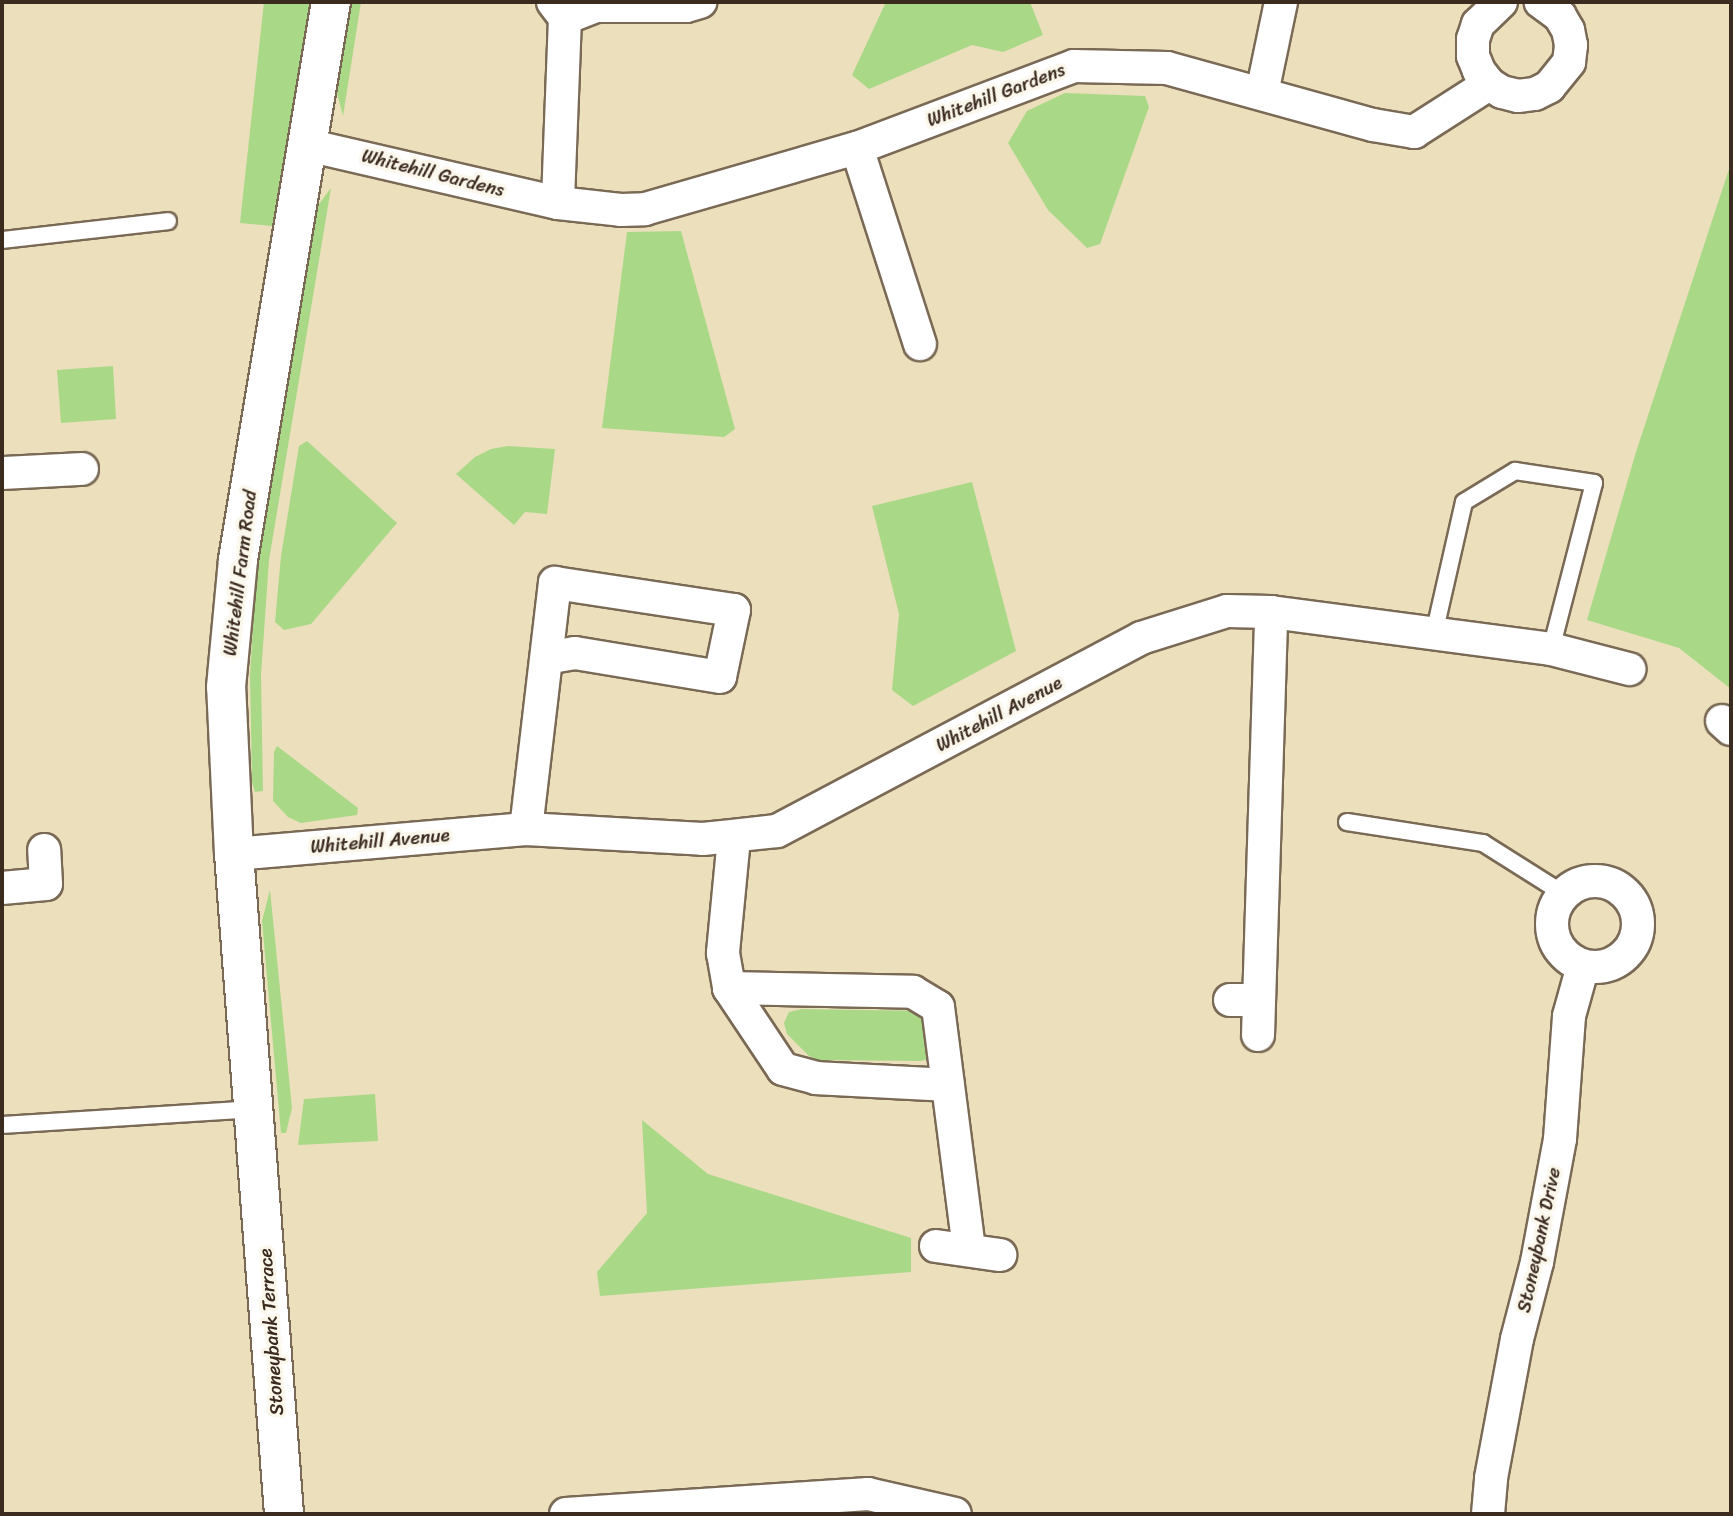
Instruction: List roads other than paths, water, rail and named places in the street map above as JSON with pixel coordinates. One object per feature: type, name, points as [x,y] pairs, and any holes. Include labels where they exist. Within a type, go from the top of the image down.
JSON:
[{"type":"street","name":"Whitehill Farm Road","points":[[258,1150],[234,854],[226,687],[238,561],[331,2]]},
{"type":"street","points":[[558,203],[559,10],[596,6],[686,6],[700,2]]},
{"type":"street","points":[[1262,93],[1281,2]]},
{"type":"street","points":[[1501,2],[1483,18],[1473,39],[1476,63],[1489,84],[1502,92],[1518,96],[1535,94],[1549,88],[1561,76],[1569,62],[1571,45],[1568,30],[1560,16],[1541,2]]},
{"type":"street","name":"Whitehill Gardens","points":[[307,145],[558,203],[621,211],[645,209],[857,148],[1074,66],[1167,68],[1373,125],[1414,132],[1489,84]]},
{"type":"street","points":[[857,148],[920,344]]},
{"type":"street","points":[[2,473],[82,469]]},
{"type":"street","points":[[526,829],[555,583],[734,610],[720,677],[575,653],[547,658]]},
{"type":"street","name":"Whitehill Avenue","points":[[234,854],[526,829],[703,839],[734,838],[777,831],[1141,638],[1227,611],[1271,612],[1551,649],[1629,669]]},
{"type":"street","points":[[1258,1035],[1244,1000],[1271,612]]},
{"type":"street","points":[[734,838],[723,953],[729,988],[783,1069],[816,1078],[948,1085]]},
{"type":"street","points":[[2,887],[46,884],[44,850]]},
{"type":"street","points":[[1589,882],[1603,882],[1616,887],[1635,907],[1637,934],[1623,958],[1611,965],[1583,966],[1570,960],[1559,949],[1553,936],[1554,914],[1564,894],[1589,882]]},
{"type":"street","name":"Stoneybank Drive","points":[[1488,1514],[1491,1478],[1517,1339],[1537,1262],[1560,1139],[1569,1016],[1583,966]]},
{"type":"street","points":[[729,988],[913,992],[938,1007],[969,1249]]},
{"type":"street","name":"Stoneybank Terrace","points":[[258,1150],[284,1514]]},
{"type":"street","points":[[936,1245],[1000,1255]]},
{"type":"street","points":[[566,1514],[694,1510],[868,1494],[955,1514]]},
{"type":"lane","points":[[2,240],[168,221]]},
{"type":"lane","points":[[1434,635],[1464,502],[1515,471],[1594,484],[1551,649]]},
{"type":"lane","points":[[1347,822],[1483,843],[1564,894]]},
{"type":"lane","points":[[2,1125],[255,1109]]}]
